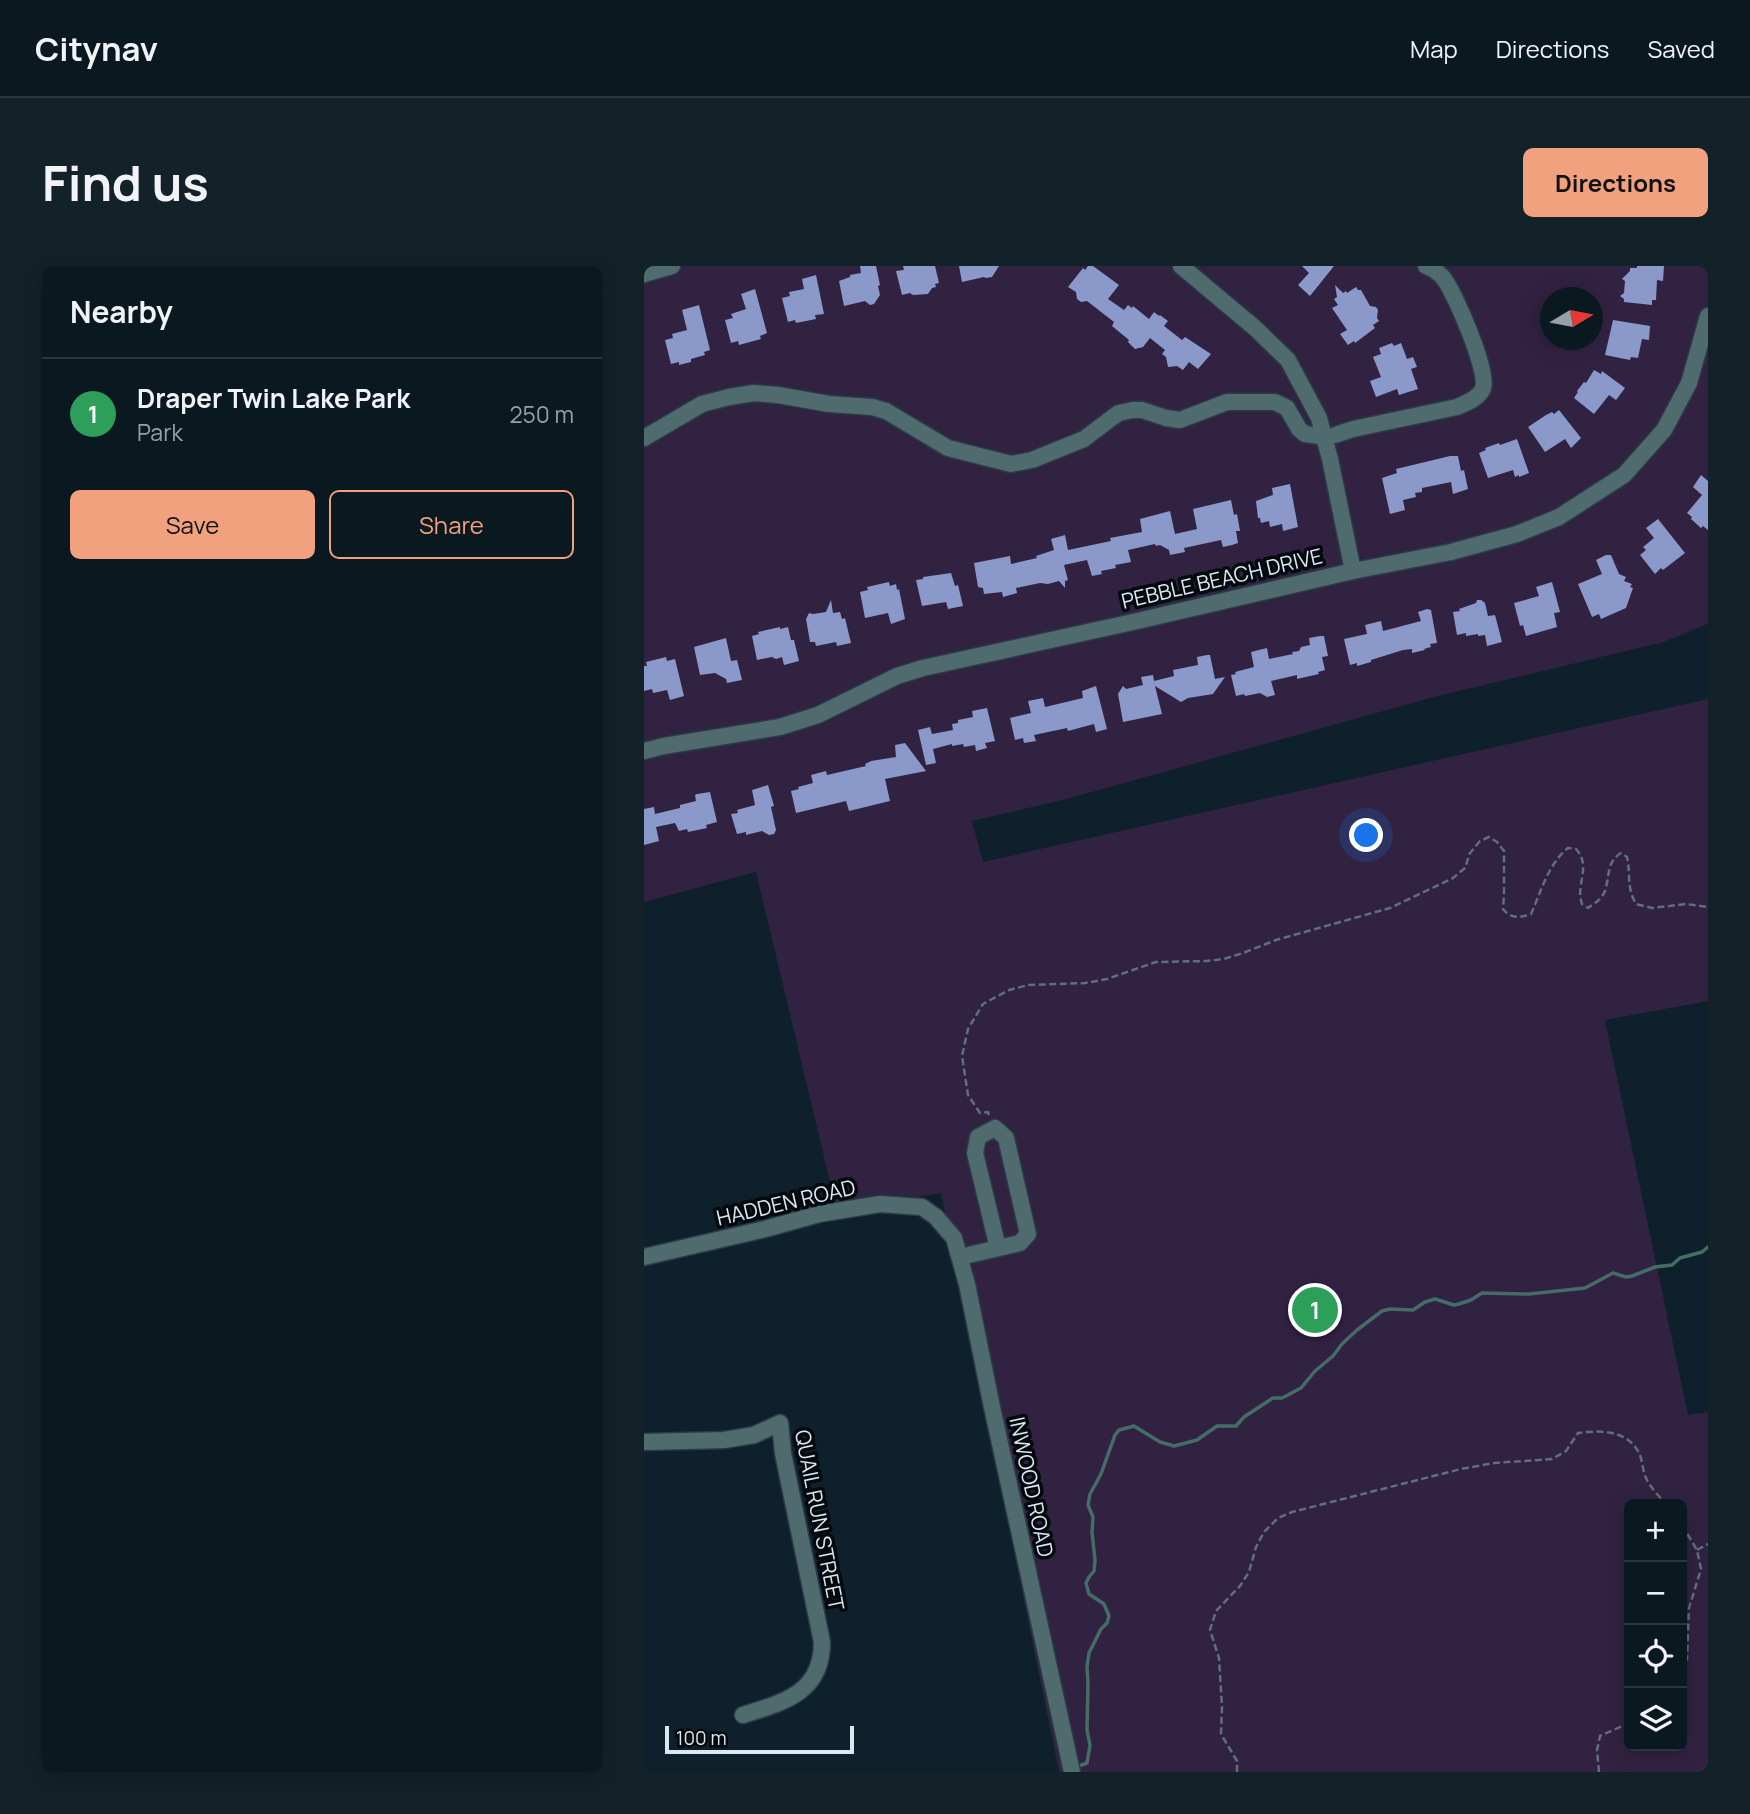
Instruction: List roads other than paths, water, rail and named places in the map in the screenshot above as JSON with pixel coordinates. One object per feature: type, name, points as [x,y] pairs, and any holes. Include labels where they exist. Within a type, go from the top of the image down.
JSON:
[{"type":"street","points":[[644,274],[672,266]]},
{"type":"street","points":[[1181,266],[1255,328],[1288,360],[1319,418],[1353,571]]},
{"type":"street","points":[[644,438],[702,404],[754,393],[872,407],[886,411],[948,448],[1011,464],[1032,460],[1084,439],[1119,413],[1133,410],[1180,419],[1227,402],[1275,402],[1287,408],[1302,432],[1309,435],[1327,435],[1457,407],[1471,401],[1482,390],[1484,376],[1481,361],[1444,279],[1426,266]]},
{"type":"street","name":"PEBBLE BEACH DRIVE","points":[[644,751],[780,727],[818,715],[897,676],[923,668],[1353,571],[1451,552],[1517,534],[1559,517],[1624,475],[1664,430],[1689,383],[1708,316]]},
{"type":"street","points":[[960,1257],[1020,1243],[1028,1234],[1006,1138],[995,1128],[978,1137],[975,1153],[998,1248]]},
{"type":"street","name":"HADDEN ROAD","points":[[644,1256],[819,1214],[880,1204],[922,1207],[936,1217]]},
{"type":"street","name":"INWOOD ROAD","points":[[936,1217],[954,1238],[967,1284],[1072,1772]]},
{"type":"street","name":"QUAIL RUN STREET","points":[[644,1442],[724,1440],[754,1435],[780,1423],[783,1453],[822,1642],[822,1657],[815,1677],[798,1693],[782,1702],[743,1715]]},
{"type":"waterway","points":[[1076,1767],[1087,1763],[1090,1745],[1087,1730],[1089,1653],[1109,1616],[1104,1604],[1089,1594],[1086,1583],[1094,1571],[1095,1560],[1093,1517],[1088,1505],[1090,1494],[1119,1430],[1134,1426],[1160,1442],[1174,1446],[1197,1440],[1217,1426],[1236,1426],[1244,1417],[1273,1398],[1282,1398],[1301,1388],[1342,1344],[1382,1311],[1413,1310],[1435,1299],[1454,1305],[1471,1300],[1482,1293],[1529,1294],[1585,1288],[1613,1273],[1626,1277],[1655,1267],[1672,1265],[1680,1258],[1702,1252],[1708,1247]]},
{"type":"place","name":"Draper Twin Lake Park","points":[[1315,1310]]}]
